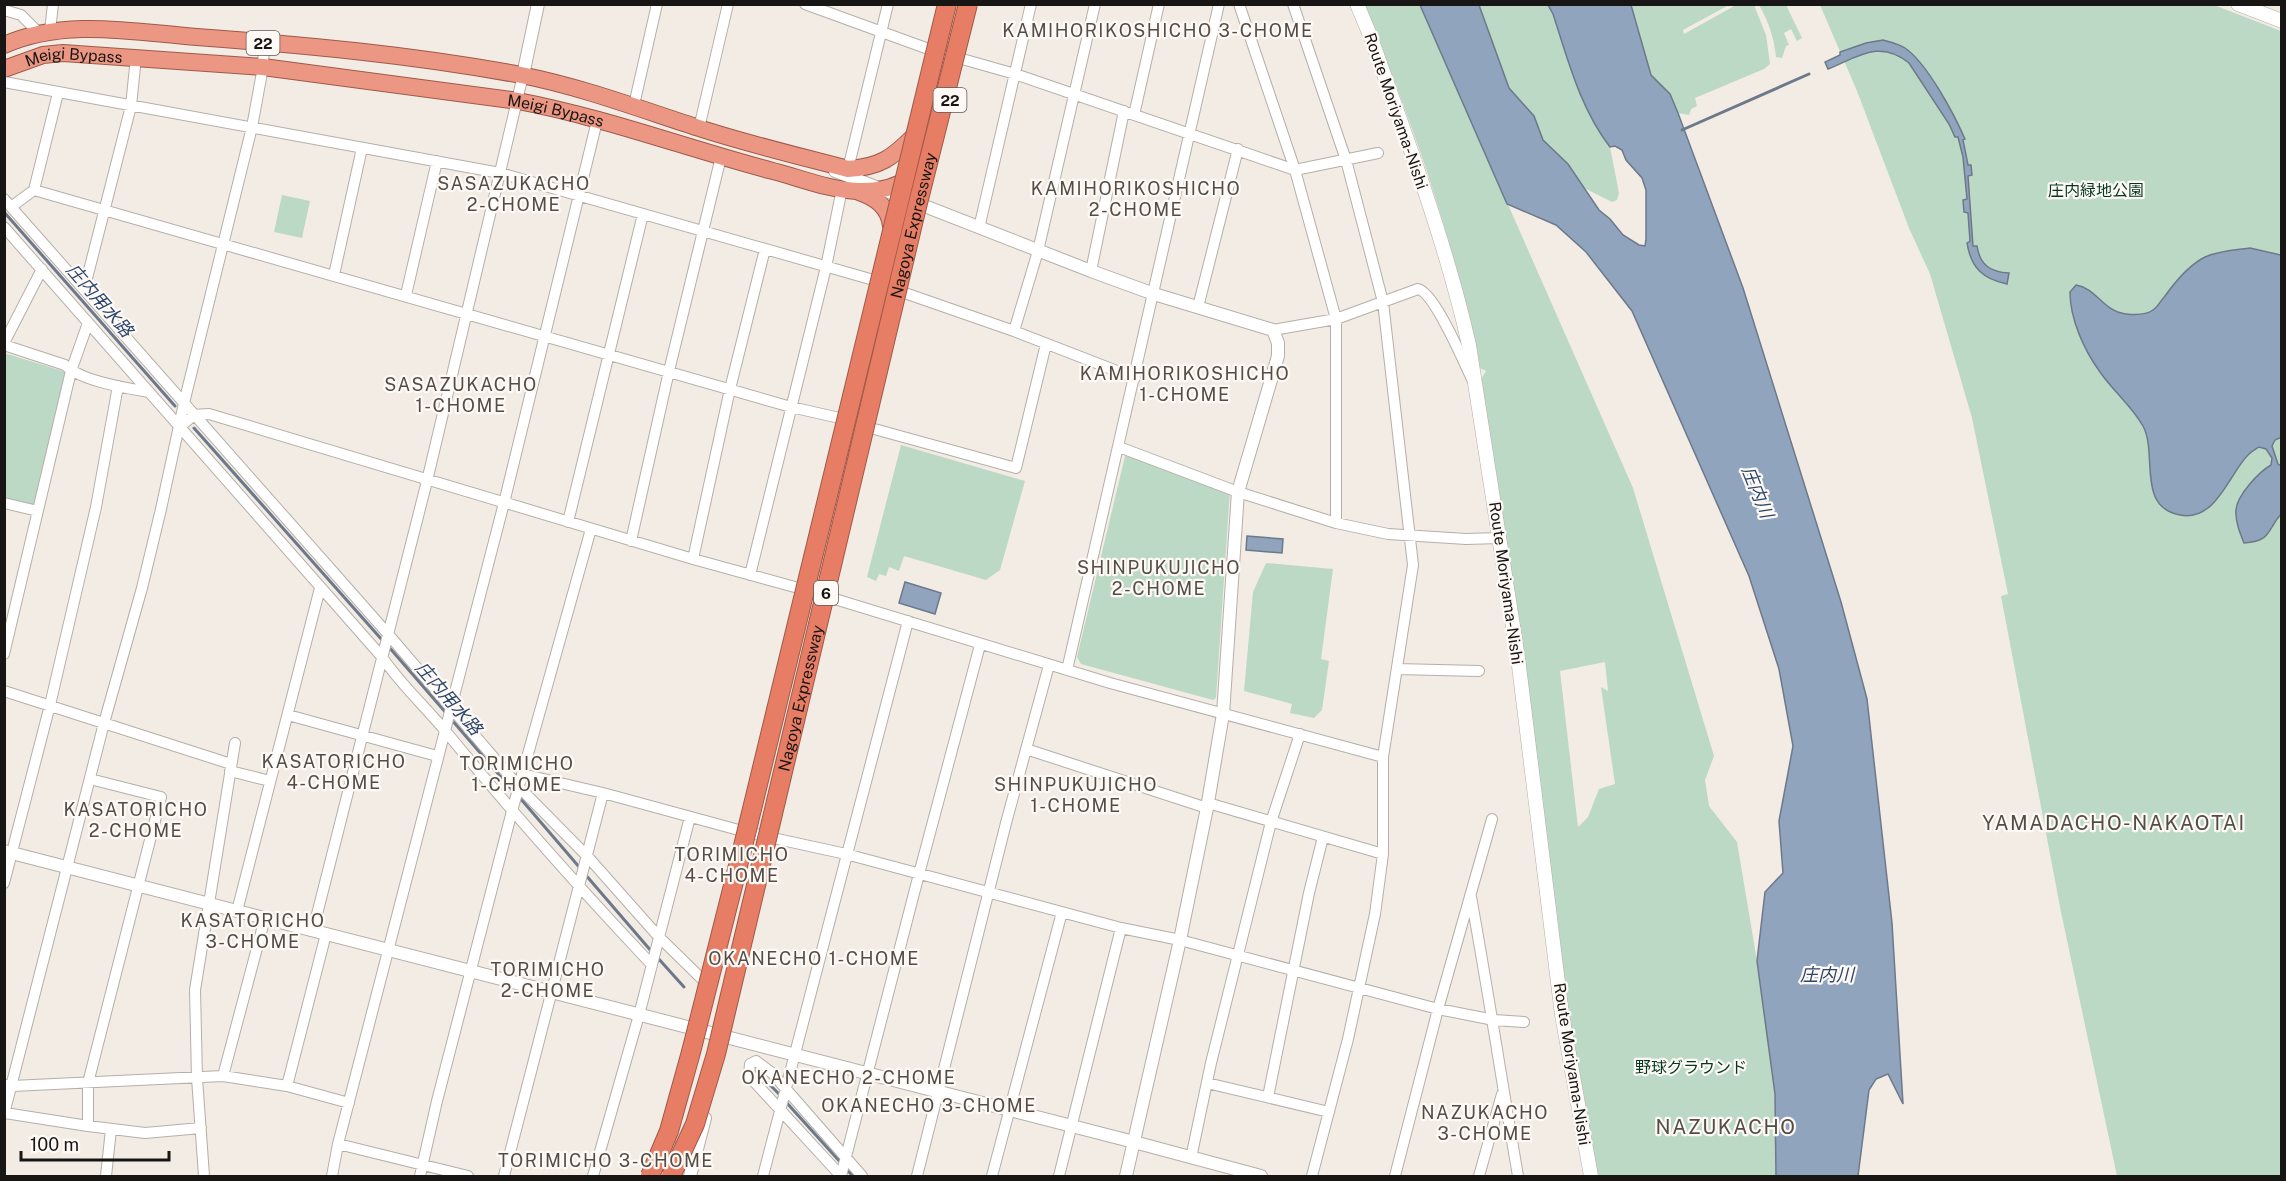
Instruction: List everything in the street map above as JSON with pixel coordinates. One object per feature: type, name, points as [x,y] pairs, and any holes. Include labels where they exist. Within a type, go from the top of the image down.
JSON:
[{"type":"highway","name":"22","points":[[914,136],[946,4]]},
{"type":"highway","name":"Nagoya Expressway","points":[[650,1176],[660,1155],[677,1105],[709,979],[946,4]]},
{"type":"highway","name":"Nagoya Expressway","points":[[672,1176],[695,1124],[716,1054],[939,133],[968,4]]},
{"type":"highway","name":"22","points":[[900,198],[930,158],[960,59],[973,4]]},
{"type":"highway","name":"Meigi Bypass","points":[[4,45],[44,32],[92,29],[415,58],[523,75],[634,105],[699,128],[848,169],[870,167],[887,160],[914,136]]},
{"type":"highway","name":"Meigi Bypass","points":[[4,69],[42,56],[63,53],[136,57],[264,67],[518,101],[558,109],[721,157],[871,197],[900,198]]},
{"type":"highway","points":[[806,642],[870,360],[917,180],[939,133]]},
{"type":"highway","points":[[891,226],[887,210],[900,198],[914,136]]},
{"type":"highway","points":[[672,1176],[756,842],[780,725],[805,583]]},
{"type":"main road","name":"Route Moriyama-Nishi","points":[[1357,4],[1370,35],[1458,298],[1476,388],[1518,658],[1562,1015],[1591,1176]]},
{"type":"main road","points":[[2238,4],[2282,21]]},
{"type":"street","points":[[4,10],[21,15],[44,32],[53,4]]},
{"type":"street","points":[[313,930],[427,481],[518,101],[538,4]]},
{"type":"street","points":[[634,105],[657,4]]},
{"type":"street","points":[[699,128],[728,4]]},
{"type":"street","points":[[805,4],[823,7],[880,33],[1073,93],[1295,170],[1378,153]]},
{"type":"street","points":[[848,169],[888,4]]},
{"type":"street","points":[[979,228],[1031,4]]},
{"type":"street","points":[[1014,331],[1038,251],[1095,4]]},
{"type":"street","points":[[1091,272],[1129,113],[1159,4]]},
{"type":"street","points":[[1067,670],[1220,4]]},
{"type":"street","points":[[1239,4],[1295,170],[1336,319],[1336,523]]},
{"type":"street","points":[[1293,4],[1346,160],[1383,302],[1413,565],[1383,756],[1383,854],[1375,914],[1312,1176]]},
{"type":"street","points":[[201,1128],[145,1133],[5,1114],[8,1085],[142,588],[184,403],[252,127],[264,67],[264,43]]},
{"type":"street","points":[[84,290],[131,106],[136,57]]},
{"type":"street","points":[[4,82],[500,173],[877,281]]},
{"type":"street","points":[[34,190],[58,93]]},
{"type":"street","points":[[332,1176],[338,1144],[449,709],[504,503],[597,121]]},
{"type":"street","points":[[900,198],[939,133]]},
{"type":"street","points":[[334,275],[362,148]]},
{"type":"street","points":[[1198,308],[1238,149]]},
{"type":"street","points":[[786,153],[1091,272],[1154,294],[1273,330],[1336,319],[1418,289],[1423,290],[1434,302],[1476,388]]},
{"type":"street","points":[[631,541],[721,157]]},
{"type":"street","points":[[406,295],[437,161]]},
{"type":"street","points":[[709,979],[658,936],[588,857],[519,788],[449,709],[388,634],[8,203],[34,190],[791,407],[844,420]]},
{"type":"street","points":[[750,575],[826,267],[849,190]]},
{"type":"street","points":[[690,1176],[831,599],[867,427],[913,232],[900,198]]},
{"type":"street","points":[[568,522],[643,213]]},
{"type":"street","points":[[662,1176],[891,226]]},
{"type":"street","points":[[4,227],[382,657],[394,675],[578,887],[652,965]]},
{"type":"street","points":[[693,560],[730,389],[765,249]]},
{"type":"street","points":[[42,269],[4,344],[65,365],[71,371],[118,386],[149,392]]},
{"type":"street","points":[[899,291],[1014,331],[1135,378]]},
{"type":"street","points":[[4,654],[71,371],[88,323]]},
{"type":"street","points":[[1126,1176],[1180,940],[1223,714],[1238,492],[1278,356],[1278,343],[1273,330]]},
{"type":"street","points":[[867,427],[1016,468],[1046,344]]},
{"type":"street","points":[[4,883],[8,852],[50,705],[96,507],[118,386]]},
{"type":"street","points":[[180,427],[194,415],[209,414],[693,560],[750,575],[805,583],[831,599],[980,645],[1223,714],[1383,756]]},
{"type":"street","points":[[1119,447],[1238,492],[1336,523],[1388,534],[1500,538]]},
{"type":"street","points":[[4,503],[38,511]]},
{"type":"street","points":[[420,1176],[437,1101],[512,811],[591,529]]},
{"type":"street","points":[[237,911],[320,588]]},
{"type":"street","points":[[764,1176],[908,621]]},
{"type":"street","points":[[841,1176],[980,645]]},
{"type":"street","points":[[916,1176],[1049,665]]},
{"type":"street","points":[[1397,669],[1479,671]]},
{"type":"street","points":[[4,691],[270,781]]},
{"type":"street","points":[[288,715],[437,756]]},
{"type":"street","points":[[1191,1158],[1207,1083],[1271,822],[1300,734]]},
{"type":"street","points":[[204,1176],[197,1078],[195,990],[235,743]]},
{"type":"street","points":[[1026,748],[1207,806],[1383,854]]},
{"type":"street","points":[[522,774],[603,793],[746,832],[846,854],[1121,928],[1180,940],[1438,1009],[1494,1020],[1524,1022]]},
{"type":"street","points":[[88,1126],[88,1083],[161,797],[90,779]]},
{"type":"street","points":[[504,1176],[603,793]]},
{"type":"street","points":[[593,1176],[639,1015],[690,817]]},
{"type":"street","points":[[1395,1176],[1438,1009],[1492,819]]},
{"type":"street","points":[[1268,1096],[1292,971],[1323,837]]},
{"type":"street","points":[[8,852],[1261,1176]]},
{"type":"street","points":[[1470,894],[1494,1020],[1503,1091],[1518,1176]]},
{"type":"street","points":[[992,1176],[1062,912]]},
{"type":"street","points":[[223,1076],[265,918]]},
{"type":"street","points":[[1059,1176],[1121,928]]},
{"type":"street","points":[[287,1086],[326,934]]},
{"type":"street","points":[[841,1176],[749,1076],[750,1064],[756,1061],[765,1066],[862,1176]]},
{"type":"street","points":[[8,1085],[223,1076],[287,1086],[350,1103]]},
{"type":"street","points":[[1207,1083],[1329,1112]]},
{"type":"street","points":[[1479,1176],[1503,1091]]},
{"type":"street","points":[[106,1176],[111,1129]]},
{"type":"street","points":[[338,1144],[468,1176]]},
{"type":"green space","name":"野球グラウンド","points":[[1364,5],[1420,5],[1633,488],[1714,756],[1705,780],[1709,806],[1737,842],[1757,961],[1775,1094],[1776,1176],[1591,1176],[1476,388],[1486,371],[1478,367],[1469,320],[1445,228],[1382,49]],"holes":[[[1605,662],[1608,691],[1601,687],[1615,784],[1599,789],[1588,817],[1578,827],[1560,671]]]},
{"type":"green space","points":[[1479,5],[1548,5],[1578,90],[1590,116],[1610,147],[1619,193],[1617,200],[1612,202],[1582,187],[1568,164],[1543,140],[1534,116],[1509,88]]},
{"type":"green space","points":[[1631,5],[1729,5],[1683,30],[1684,34],[1736,5],[1754,5],[1766,35],[1770,64],[1764,69],[1695,98],[1697,106],[1691,109],[1689,115],[1678,113],[1670,94],[1651,75]]},
{"type":"green space","points":[[1759,5],[1786,5],[1802,38],[1797,41],[1791,29],[1784,33],[1789,45],[1786,46],[1782,58],[1776,57],[1770,30]]},
{"type":"green space","name":"庄内緑地公園","points":[[1820,5],[2214,5],[2281,31],[2281,1176],[2117,1176],[2061,912],[2001,596],[2008,594],[1972,418],[1930,274],[1909,228],[1857,91]]},
{"type":"green space","points":[[282,195],[310,201],[302,238],[274,232]]},
{"type":"green space","points":[[4,353],[66,372],[35,505],[5,499]]},
{"type":"green space","points":[[901,445],[1025,481],[1000,570],[986,580],[904,556],[899,571],[889,567],[886,576],[879,574],[876,581],[867,577]]},
{"type":"green space","points":[[1126,452],[1230,490],[1216,698],[1213,700],[1081,664],[1077,657]]},
{"type":"green space","points":[[1266,563],[1333,569],[1321,659],[1329,661],[1322,710],[1314,718],[1290,713],[1292,704],[1244,691],[1253,592]]},
{"type":"water","name":"庄内川","points":[[1420,5],[1479,5],[1509,88],[1534,116],[1543,140],[1568,164],[1599,210],[1623,235],[1639,245],[1645,246],[1646,239],[1646,190],[1642,178],[1626,160],[1622,150],[1615,146],[1610,147],[1591,116],[1576,83],[1548,5],[1631,5],[1651,75],[1670,94],[1678,113],[1743,288],[1841,602],[1867,699],[1892,923],[1903,1104],[1888,1074],[1876,1079],[1869,1090],[1858,1176],[1776,1176],[1775,1094],[1757,961],[1765,892],[1783,873],[1779,821],[1793,746],[1779,669],[1749,576],[1632,311],[1586,252],[1556,225],[1507,204]]},
{"type":"water","points":[[1883,40],[1903,47],[1913,55],[1931,77],[1954,116],[1965,139],[1963,140],[1968,165],[1971,165],[1972,175],[1968,176],[1973,246],[1977,246],[1983,263],[1991,269],[2009,273],[2007,284],[1991,279],[1975,266],[1967,243],[1970,241],[1968,213],[1964,212],[1963,200],[1967,199],[1963,157],[1958,137],[1955,137],[1909,63],[1888,52],[1879,51],[1869,52],[1828,69],[1825,62],[1840,55],[1840,52]]},
{"type":"water","points":[[2250,248],[2281,255],[2282,437],[2275,440],[2272,446],[2278,464],[2281,466],[2282,513],[2265,537],[2244,543],[2236,518],[2237,504],[2249,484],[2271,465],[2272,458],[2266,449],[2259,447],[2248,455],[2220,495],[2203,511],[2192,515],[2180,515],[2166,510],[2158,502],[2153,491],[2147,438],[2143,426],[2105,379],[2089,354],[2075,323],[2070,292],[2076,285],[2083,287],[2118,312],[2144,314],[2155,309],[2173,285],[2199,260],[2215,253]]},
{"type":"water","points":[[1247,536],[1283,539],[1282,553],[1246,550]]},
{"type":"water","points":[[905,582],[941,593],[935,614],[899,603]]},
{"type":"waterway","points":[[1682,130],[1809,74]]},
{"type":"waterway","name":"庄内用水路","points":[[4,212],[175,406]]},
{"type":"waterway","name":"庄内用水路","points":[[194,428],[383,641]]},
{"type":"waterway","name":"庄内用水路","points":[[388,646],[447,714]]},
{"type":"waterway","name":"庄内用水路","points":[[451,719],[513,791]]},
{"type":"waterway","name":"庄内用水路","points":[[520,798],[580,868]]},
{"type":"waterway","name":"庄内用水路","points":[[584,873],[652,952]]},
{"type":"waterway","name":"庄内用水路","points":[[657,957],[684,987]]},
{"type":"waterway","name":"庄内用水路","points":[[756,1071],[780,1095]]},
{"type":"waterway","name":"庄内用水路","points":[[786,1102],[842,1164]]},
{"type":"waterway","name":"庄内用水路","points":[[846,1169],[853,1176]]},
{"type":"district","name":"KAMIHORIKOSHICHO 3-CHOME","points":[[1158,30]]},
{"type":"district","name":"SASAZUKACHO 2-CHOME","points":[[514,193]]},
{"type":"district","name":"KAMIHORIKOSHICHO 2-CHOME","points":[[1136,198]]},
{"type":"district","name":"KAMIHORIKOSHICHO 1-CHOME","points":[[1185,383]]},
{"type":"district","name":"SASAZUKACHO 1-CHOME","points":[[461,394]]},
{"type":"district","name":"SHINPUKUJICHO 2-CHOME","points":[[1159,577]]},
{"type":"district","name":"KASATORICHO 4-CHOME","points":[[334,771]]},
{"type":"district","name":"TORIMICHO 1-CHOME","points":[[517,774]]},
{"type":"district","name":"SHINPUKUJICHO 1-CHOME","points":[[1076,794]]},
{"type":"district","name":"KASATORICHO 2-CHOME","points":[[136,819]]},
{"type":"district","name":"YAMADACHO-NAKAOTAI","points":[[2114,823]]},
{"type":"district","name":"TORIMICHO 4-CHOME","points":[[732,864]]},
{"type":"district","name":"KASATORICHO 3-CHOME","points":[[253,930]]},
{"type":"district","name":"OKANECHO 1-CHOME","points":[[814,958]]},
{"type":"district","name":"TORIMICHO 2-CHOME","points":[[548,979]]},
{"type":"district","name":"OKANECHO 2-CHOME","points":[[849,1077]]},
{"type":"district","name":"OKANECHO 3-CHOME","points":[[929,1105]]},
{"type":"district","name":"NAZUKACHO 3-CHOME","points":[[1485,1122]]},
{"type":"district","name":"NAZUKACHO","points":[[1726,1127]]},
{"type":"district","name":"TORIMICHO 3-CHOME","points":[[606,1160]]}]
